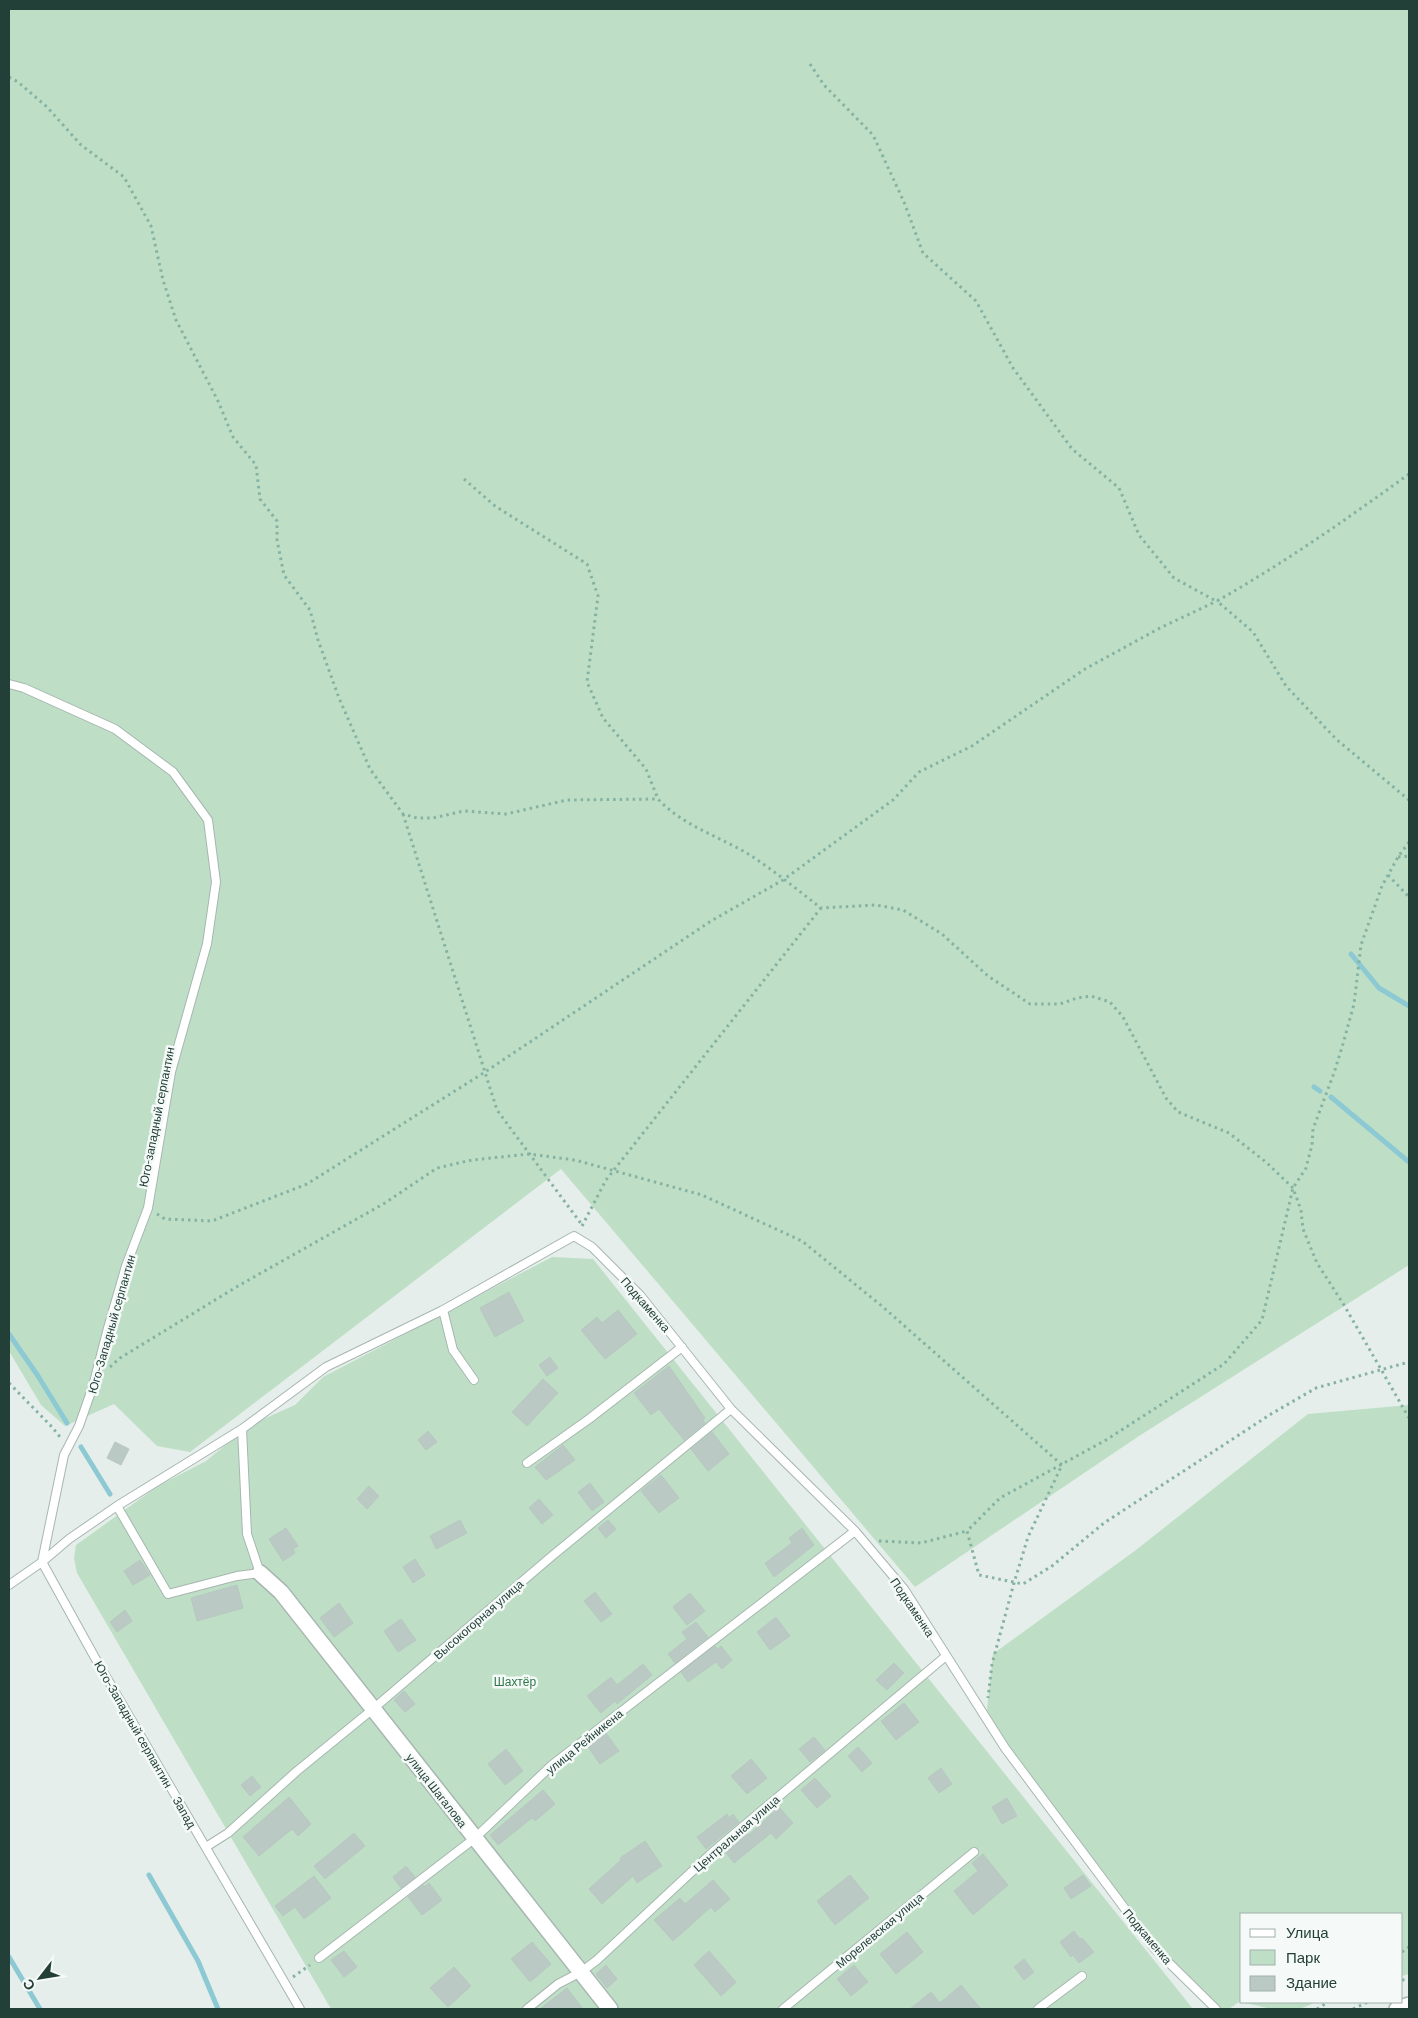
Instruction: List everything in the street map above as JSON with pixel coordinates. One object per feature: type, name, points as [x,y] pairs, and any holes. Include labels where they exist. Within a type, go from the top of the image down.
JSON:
[{"type":"street","name":"улица Шагалова","points":[[260,1573],[281,1592],[610,2009]]},
{"type":"street","points":[[1397,2009],[1409,2005]]},
{"type":"lane","name":"Юго-Западный серпантин","points":[[9,684],[24,688],[114,729],[173,772],[208,820],[216,882],[207,944],[171,1072],[148,1208],[126,1266],[95,1379],[79,1426],[66,1452],[42,1562],[94,1656],[206,1847]]},
{"type":"lane","points":[[9,1585],[42,1562],[69,1538],[242,1429],[326,1367],[443,1310],[574,1236]]},
{"type":"lane","name":"Подкаменка","points":[[574,1236],[592,1247],[640,1295],[731,1409],[855,1531],[904,1589],[1005,1748],[1155,1949],[1216,2009]]},
{"type":"lane","points":[[443,1310],[453,1350],[474,1380]]},
{"type":"lane","points":[[527,1463],[589,1419],[682,1347]]},
{"type":"lane","name":"Высокогорная улица","points":[[206,1847],[228,1833],[297,1771],[373,1709],[552,1556],[731,1409]]},
{"type":"lane","points":[[117,1506],[168,1594],[237,1576],[260,1573],[247,1534],[242,1429]]},
{"type":"lane","name":"улица Рейникена","points":[[318,1958],[475,1838],[552,1765],[855,1531]]},
{"type":"lane","name":"Центральная улица","points":[[527,2009],[558,1984],[581,1972],[715,1850],[946,1656]]},
{"type":"lane","points":[[206,1847],[300,2009]]},
{"type":"lane","name":"Морелевская улица","points":[[783,2009],[974,1852]]},
{"type":"lane","points":[[1038,2009],[1082,1976]]},
{"type":"path","points":[[810,64],[824,85],[873,135],[904,202],[923,253],[976,301],[1014,368],[1072,450],[1119,488],[1139,535],[1174,578],[1217,601],[1254,632],[1286,686],[1336,739],[1409,800]]},
{"type":"path","points":[[9,77],[18,82],[47,107],[81,145],[124,177],[151,226],[176,320],[214,393],[233,437],[256,465],[260,499],[277,521],[277,540],[284,575],[310,610],[318,640],[339,698],[370,769],[403,814],[497,1110],[582,1225]]},
{"type":"path","points":[[148,1208],[165,1219],[212,1221],[307,1184],[485,1072],[711,921],[783,880],[893,800],[919,772],[972,746],[1085,669],[1160,628],[1217,601],[1257,578],[1333,529],[1409,474]]},
{"type":"path","points":[[464,479],[495,506],[588,564],[598,596],[587,682],[603,718],[646,769],[658,799],[668,809],[704,832],[752,857],[821,908],[876,905],[904,910],[942,934],[988,976],[1030,1004],[1060,1004],[1090,996],[1110,1002],[1123,1017],[1166,1098],[1178,1112],[1229,1133],[1267,1163],[1293,1188],[1301,1210],[1302,1230],[1316,1263],[1344,1305],[1409,1418]]},
{"type":"path","points":[[403,814],[417,818],[433,818],[464,811],[506,814],[567,800],[658,799]]},
{"type":"path","points":[[855,1531],[876,1541],[920,1543],[967,1531],[1000,1498],[1106,1440],[1224,1364],[1262,1320],[1293,1188],[1306,1168],[1312,1145],[1313,1128],[1334,1073],[1354,1004],[1361,945],[1382,886],[1398,857],[1409,842]]},
{"type":"path","points":[[1398,857],[1409,856]]},
{"type":"path","points":[[1388,875],[1409,897]]},
{"type":"path","points":[[574,1236],[613,1170],[821,908]]},
{"type":"path","points":[[95,1379],[120,1358],[229,1291],[385,1203],[437,1168],[472,1160],[529,1154],[575,1160],[702,1195],[802,1241],[883,1307],[1062,1465]]},
{"type":"path","points":[[967,1531],[979,1575],[1023,1584],[1052,1566],[1104,1523],[1271,1414],[1316,1388],[1409,1362]]},
{"type":"path","points":[[9,1383],[52,1427],[66,1452]]},
{"type":"path","points":[[986,1719],[992,1664],[1014,1582],[1028,1537],[1062,1465]]},
{"type":"path","points":[[284,1982],[318,1958]]},
{"type":"path","points":[[1353,2009],[1366,2003]]},
{"type":"green space","points":[[9,9],[1409,9],[1409,1265],[1139,1436],[915,1587],[561,1169],[190,1452],[157,1446],[114,1404],[65,1426],[41,1405],[9,1351]]},
{"type":"green space","name":"Шахтёр","points":[[552,1257],[593,1259],[1193,2009],[331,2009],[77,1573],[74,1558],[76,1545],[158,1486],[206,1461],[250,1425],[295,1405],[323,1377]]},
{"type":"green space","points":[[1409,1405],[1409,1974],[1403,1976],[1403,1913],[1240,1913],[1240,2002],[1229,2009],[1221,2009],[1155,1949],[986,1719],[993,1654],[1136,1550],[1308,1414]]},
{"type":"green space","points":[[1244,2003],[1313,2003],[1306,2007],[1287,2010]]},
{"type":"building","points":[[509,1292],[524,1321],[495,1337],[480,1308]]},
{"type":"building","points":[[618,1310],[637,1334],[605,1359],[581,1330],[597,1317],[602,1323]]},
{"type":"building","points":[[550,1357],[558,1368],[547,1376],[539,1365]]},
{"type":"building","points":[[669,1366],[705,1418],[703,1420],[705,1423],[684,1440],[659,1409],[651,1415],[634,1393]]},
{"type":"building","points":[[543,1379],[558,1393],[527,1426],[512,1412]]},
{"type":"building","points":[[428,1431],[437,1442],[426,1450],[418,1440]]},
{"type":"building","points":[[712,1432],[729,1454],[708,1471],[691,1449]]},
{"type":"building","points":[[115,1442],[129,1449],[121,1465],[107,1458]]},
{"type":"building","points":[[563,1445],[575,1460],[546,1480],[535,1467]]},
{"type":"building","points":[[661,1475],[679,1498],[659,1513],[641,1491]]},
{"type":"building","points":[[590,1483],[604,1502],[592,1511],[578,1492]]},
{"type":"building","points":[[369,1486],[379,1496],[367,1509],[357,1499]]},
{"type":"building","points":[[539,1499],[553,1515],[542,1524],[529,1508]]},
{"type":"building","points":[[460,1520],[467,1533],[436,1549],[430,1536]]},
{"type":"building","points":[[608,1520],[616,1529],[606,1538],[598,1528]]},
{"type":"building","points":[[286,1528],[298,1546],[293,1549],[295,1553],[283,1561],[269,1539]]},
{"type":"building","points":[[802,1528],[814,1545],[774,1577],[765,1563],[792,1543],[789,1538]]},
{"type":"building","points":[[415,1559],[425,1575],[413,1583],[403,1567]]},
{"type":"building","points":[[140,1560],[150,1575],[133,1585],[124,1571]]},
{"type":"building","points":[[237,1585],[243,1608],[197,1621],[191,1598]]},
{"type":"building","points":[[595,1592],[612,1614],[601,1622],[584,1601]]},
{"type":"building","points":[[690,1593],[705,1611],[687,1625],[673,1607]]},
{"type":"building","points":[[339,1603],[353,1623],[334,1637],[320,1618]]},
{"type":"building","points":[[125,1610],[132,1621],[117,1632],[110,1622]]},
{"type":"building","points":[[776,1617],[790,1636],[770,1650],[757,1632]]},
{"type":"building","points":[[401,1619],[416,1640],[398,1652],[384,1631]]},
{"type":"building","points":[[696,1622],[708,1637],[675,1663],[668,1654],[687,1639],[682,1632]]},
{"type":"building","points":[[715,1646],[718,1649],[721,1646],[732,1660],[722,1669],[716,1662],[688,1682],[681,1672]]},
{"type":"building","points":[[894,1663],[904,1673],[887,1690],[876,1680]]},
{"type":"building","points":[[643,1664],[652,1675],[617,1704],[615,1701],[601,1713],[587,1696],[611,1677],[617,1685]]},
{"type":"building","points":[[404,1691],[415,1704],[405,1712],[394,1700]]},
{"type":"building","points":[[904,1703],[919,1722],[896,1740],[881,1721]]},
{"type":"building","points":[[606,1733],[619,1751],[600,1764],[588,1747]]},
{"type":"building","points":[[814,1737],[825,1750],[810,1762],[799,1749]]},
{"type":"building","points":[[858,1747],[872,1763],[862,1772],[848,1756]]},
{"type":"building","points":[[506,1749],[523,1771],[505,1785],[488,1764]]},
{"type":"building","points":[[751,1759],[767,1778],[747,1794],[731,1776]]},
{"type":"building","points":[[941,1768],[952,1784],[939,1793],[928,1778]]},
{"type":"building","points":[[252,1776],[261,1787],[250,1796],[241,1785]]},
{"type":"building","points":[[815,1778],[831,1796],[817,1808],[801,1790]]},
{"type":"building","points":[[543,1790],[555,1804],[535,1821],[532,1818],[498,1845],[490,1835]]},
{"type":"building","points":[[289,1797],[311,1824],[298,1836],[292,1829],[259,1856],[243,1837]]},
{"type":"building","points":[[1007,1798],[1017,1816],[1002,1824],[992,1807]]},
{"type":"building","points":[[779,1807],[793,1823],[776,1839],[771,1833],[734,1863],[724,1850],[746,1831],[749,1835]]},
{"type":"building","points":[[727,1814],[729,1818],[733,1814],[739,1822],[706,1849],[697,1837]]},
{"type":"building","points":[[354,1833],[365,1846],[325,1879],[314,1866]]},
{"type":"building","points":[[645,1841],[662,1866],[637,1883],[633,1876],[602,1904],[589,1889],[621,1860],[620,1858]]},
{"type":"building","points":[[983,1854],[1008,1885],[973,1915],[954,1891],[978,1871],[972,1863]]},
{"type":"building","points":[[406,1866],[415,1877],[401,1888],[393,1877]]},
{"type":"building","points":[[850,1875],[869,1898],[835,1925],[817,1901]]},
{"type":"building","points":[[1083,1875],[1091,1886],[1071,1899],[1064,1888]]},
{"type":"building","points":[[314,1876],[331,1898],[304,1919],[295,1907],[283,1916],[275,1906]]},
{"type":"building","points":[[713,1880],[730,1899],[715,1912],[711,1907],[673,1941],[654,1920],[680,1898],[685,1904]]},
{"type":"building","points":[[429,1883],[442,1900],[422,1915],[408,1897],[423,1885],[424,1887]]},
{"type":"building","points":[[1074,1931],[1094,1952],[1079,1963],[1073,1955],[1071,1957],[1060,1942]]},
{"type":"building","points":[[907,1932],[923,1952],[896,1974],[880,1954]]},
{"type":"building","points":[[532,1942],[551,1964],[530,1982],[511,1959]]},
{"type":"building","points":[[344,1951],[357,1967],[344,1977],[331,1960]]},
{"type":"building","points":[[709,1951],[736,1982],[721,1996],[694,1965]]},
{"type":"building","points":[[1024,1959],[1034,1972],[1024,1980],[1014,1967]]},
{"type":"building","points":[[606,1965],[617,1979],[607,1988],[596,1974]]},
{"type":"building","points":[[854,1965],[868,1982],[851,1996],[837,1979]]},
{"type":"building","points":[[454,1967],[471,1986],[448,2007],[430,1988]]},
{"type":"building","points":[[961,1985],[981,2009],[910,2009],[931,1992],[940,2003]]},
{"type":"building","points":[[567,1988],[583,2009],[540,2009]]},
{"type":"waterway","points":[[1351,954],[1379,988],[1409,1006]]},
{"type":"waterway","points":[[1314,1087],[1320,1091]]},
{"type":"waterway","points":[[1331,1097],[1409,1162]]},
{"type":"waterway","points":[[9,1334],[67,1423]]},
{"type":"waterway","points":[[81,1447],[110,1494]]},
{"type":"waterway","points":[[149,1875],[198,1961],[218,2009]]},
{"type":"waterway","points":[[9,1957],[40,2009]]}]
